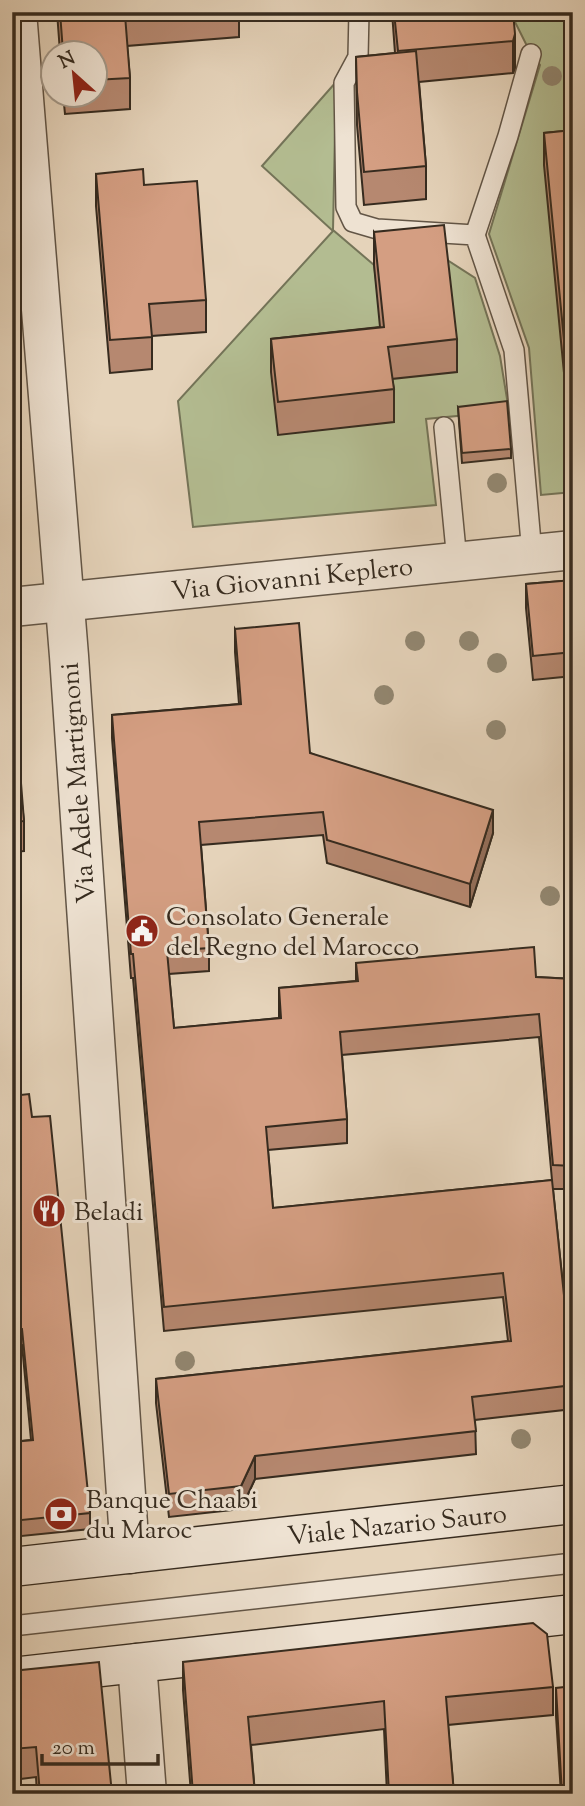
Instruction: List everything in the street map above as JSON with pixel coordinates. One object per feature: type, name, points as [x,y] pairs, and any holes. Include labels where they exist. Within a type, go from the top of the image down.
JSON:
[{"type":"street","name":"Via Adele Martignoni","points":[[17,12],[64,601],[130,1554]]},
{"type":"street","name":"Via Giovanni Keplero","points":[[12,607],[573,550]]},
{"type":"street","name":"Viale Nazario Sauro","points":[[12,1567],[573,1504]]},
{"type":"street","points":[[12,1677],[573,1614]]},
{"type":"street","points":[[137,1663],[147,1794]]},
{"type":"lane","points":[[359,12],[358,57],[344,83],[346,207],[353,222],[377,229],[475,235]]},
{"type":"lane","points":[[531,54],[508,136],[475,235],[514,350],[532,554]]},
{"type":"lane","points":[[444,427],[457,561]]},
{"type":"lane","points":[[12,1626],[573,1563]]},
{"type":"green space","points":[[510,12],[558,12],[573,27],[573,492],[541,495],[529,348],[489,234],[540,65],[531,54]]},
{"type":"green space","points":[[336,82],[333,230],[374,265],[388,379],[444,258],[475,278],[500,356],[509,411],[426,419],[436,505],[193,527],[178,401],[333,231],[262,166]]},
{"type":"building","points":[[60,12],[156,12],[125,15],[130,78],[108,79],[108,38],[62,38]]},
{"type":"building","points":[[394,12],[513,12],[515,34],[513,41],[398,51]]},
{"type":"building","points":[[416,51],[426,166],[364,172],[356,57]]},
{"type":"building","points":[[573,130],[573,370],[567,371],[544,133]]},
{"type":"building","points":[[143,169],[144,185],[197,181],[206,300],[149,304],[152,337],[110,340],[96,174]]},
{"type":"building","points":[[444,225],[457,339],[388,347],[394,389],[278,402],[271,339],[384,327],[374,232]]},
{"type":"building","points":[[507,401],[511,449],[462,453],[458,407]]},
{"type":"building","points":[[573,580],[573,652],[533,656],[526,584]]},
{"type":"building","points":[[299,623],[310,753],[493,810],[470,884],[327,840],[323,812],[199,822],[209,948],[167,951],[174,1028],[281,1018],[279,988],[358,981],[356,963],[534,947],[536,977],[573,979],[573,1166],[553,1165],[539,1014],[340,1032],[347,1119],[266,1127],[273,1208],[552,1180],[565,1305],[573,1304],[573,1385],[472,1397],[476,1431],[255,1456],[241,1486],[169,1494],[156,1379],[511,1341],[503,1273],[164,1307],[112,715],[241,704],[235,629]]},
{"type":"building","points":[[12,720],[16,720],[24,821],[12,822]]},
{"type":"building","points":[[29,1094],[32,1117],[50,1116],[90,1513],[12,1521],[12,1442],[33,1440],[22,1329],[12,1330],[12,1096]]},
{"type":"building","points":[[533,1623],[547,1634],[553,1687],[446,1697],[454,1794],[389,1794],[384,1701],[248,1717],[255,1794],[193,1794],[183,1662]]},
{"type":"building","points":[[99,1662],[112,1794],[40,1794],[36,1747],[12,1749],[12,1671]]},
{"type":"building","points":[[573,1686],[573,1794],[562,1794],[556,1688]]},
{"type":"place","name":"Consolato Generale del Regno del Marocco","points":[[142,931]]},
{"type":"place","name":"Beladi","points":[[49,1211]]},
{"type":"place","name":"Banque Chaabi du Maroc","points":[[61,1514]]}]
